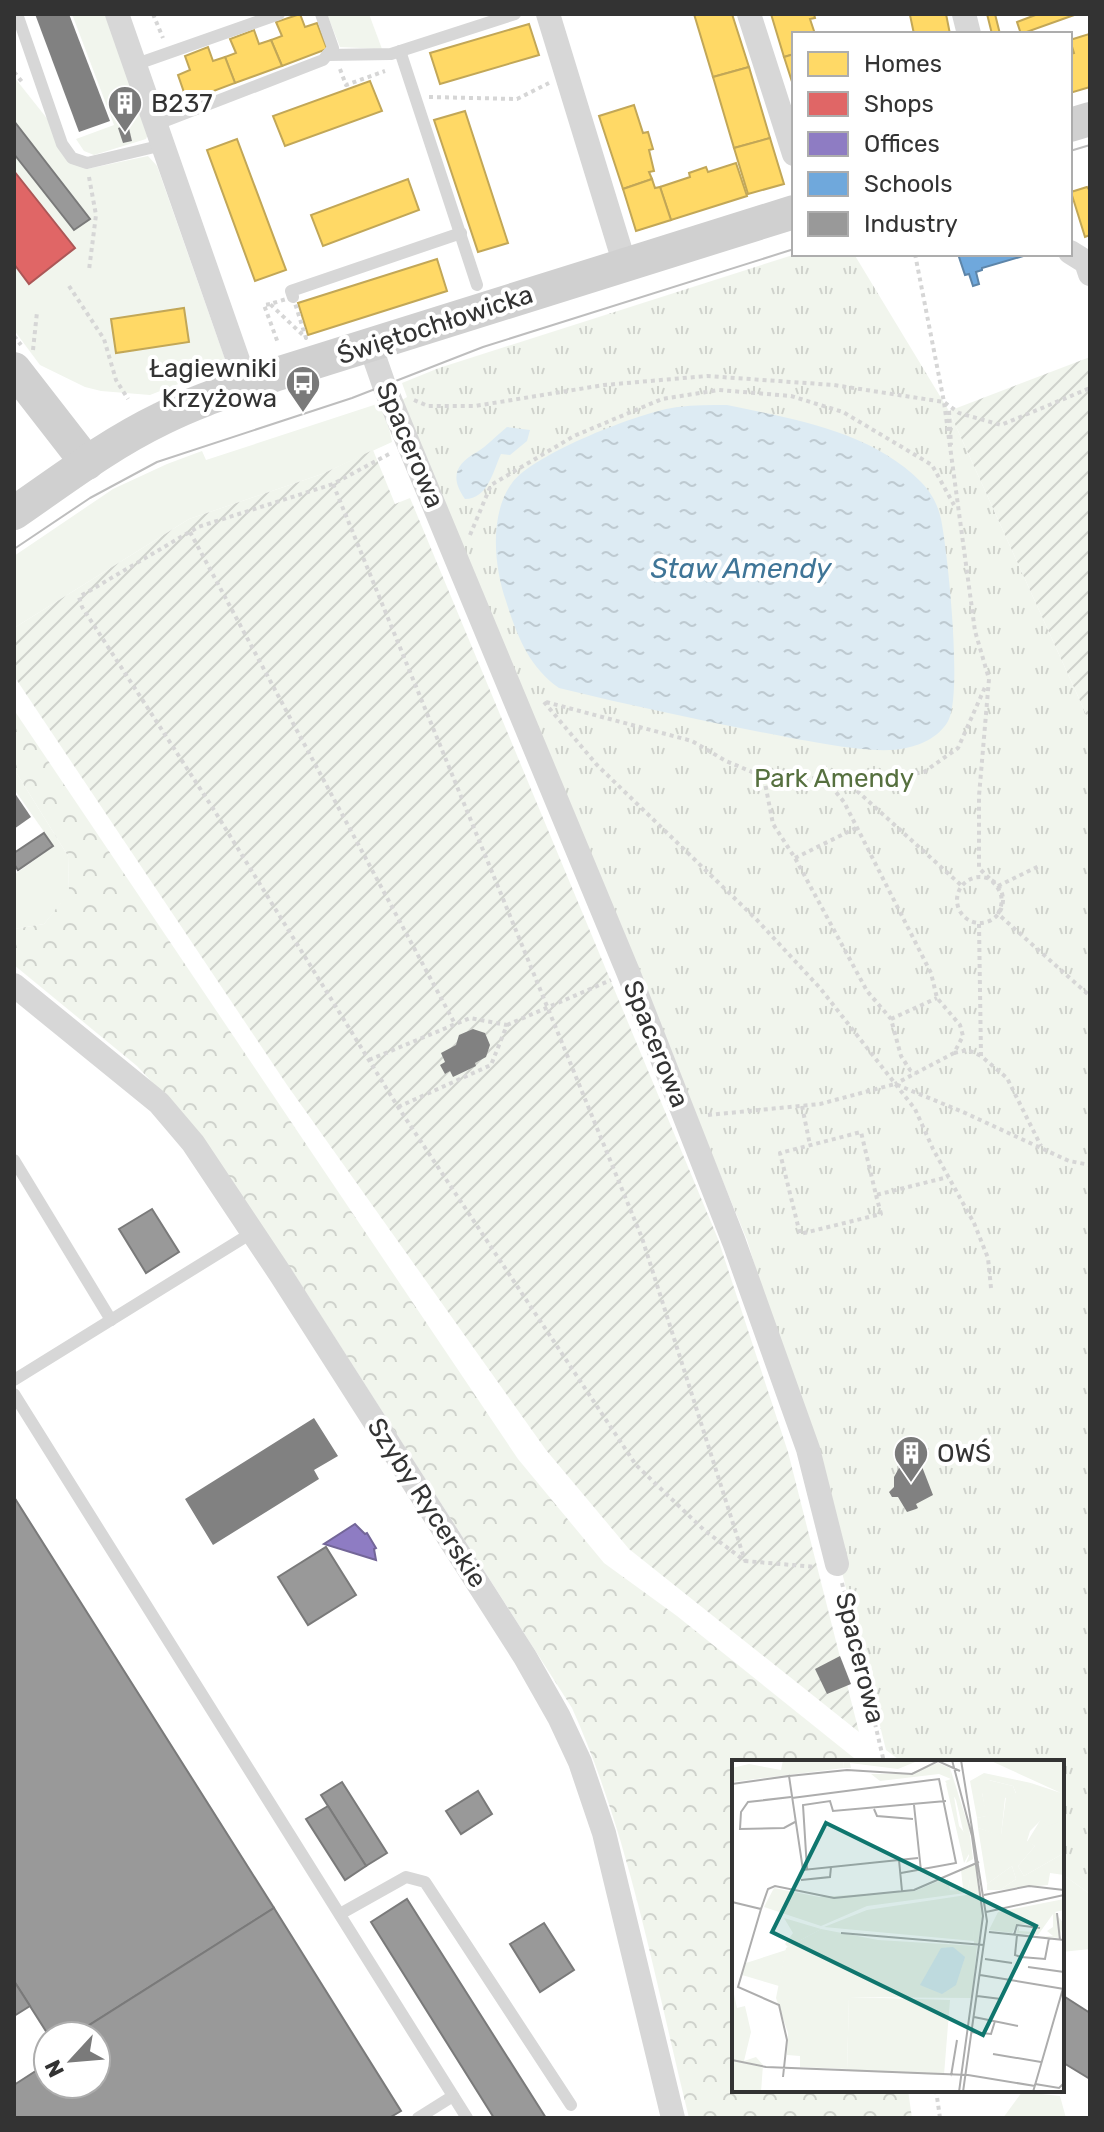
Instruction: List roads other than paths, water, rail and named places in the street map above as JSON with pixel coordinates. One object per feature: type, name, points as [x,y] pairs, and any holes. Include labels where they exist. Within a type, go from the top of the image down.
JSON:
[{"type":"main road","name":"Świętochłowicka","points":[[14,513],[87,463],[160,419],[203,400],[792,213]]},
{"type":"main road","points":[[23,364],[87,463]]},
{"type":"street","points":[[117,14],[239,363]]},
{"type":"street","points":[[548,14],[625,265]]},
{"type":"street","points":[[749,14],[792,148]]},
{"type":"street","name":"Spacerowa","points":[[370,345],[628,972],[734,1242],[808,1449],[837,1564]]},
{"type":"street","name":"Szyby Rycerskie","points":[[14,985],[159,1103],[193,1143],[525,1657],[580,1762],[604,1833],[673,2118]]},
{"type":"lane","points":[[17,14],[62,144],[72,158],[87,163],[159,135],[323,60],[333,48],[321,14]]},
{"type":"lane","points":[[134,65],[279,14]]},
{"type":"lane","points":[[327,55],[391,54],[515,14]]},
{"type":"lane","points":[[400,51],[477,285]]},
{"type":"lane","points":[[293,297],[291,291],[461,233]]},
{"type":"lane","points":[[14,1160],[111,1320]]},
{"type":"lane","points":[[14,1380],[253,1232]]},
{"type":"lane","points":[[14,1394],[467,2118]]},
{"type":"lane","points":[[340,1914],[406,1877],[425,1882],[571,2105]]},
{"type":"lane","points":[[418,2118],[453,2096]]},
{"type":"water","name":"Staw Amendy","points":[[727,405],[804,422],[855,439],[901,465],[931,494],[941,519],[947,561],[954,680],[949,719],[942,730],[931,738],[894,750],[864,749],[791,738],[646,708],[559,688],[525,650],[506,601],[497,557],[500,510],[512,483],[542,459],[615,425],[661,410]]},
{"type":"water","points":[[507,427],[530,430],[527,441],[510,455],[501,454],[484,489],[473,498],[465,499],[457,484],[457,472],[464,461]]},
{"type":"tram line","points":[[1072,150],[1090,145]]},
{"type":"tram line","points":[[14,549],[90,498],[157,462],[352,398],[483,347],[792,250]]},
{"type":"place","name":"B237","points":[[125,134]]},
{"type":"place","name":"Łagiewniki Krzyżowa","points":[[303,414]]},
{"type":"place","name":"OWŚ","points":[[911,1484]]},
{"type":"park label","name":"Park Amendy","points":[[834,778]]}]
